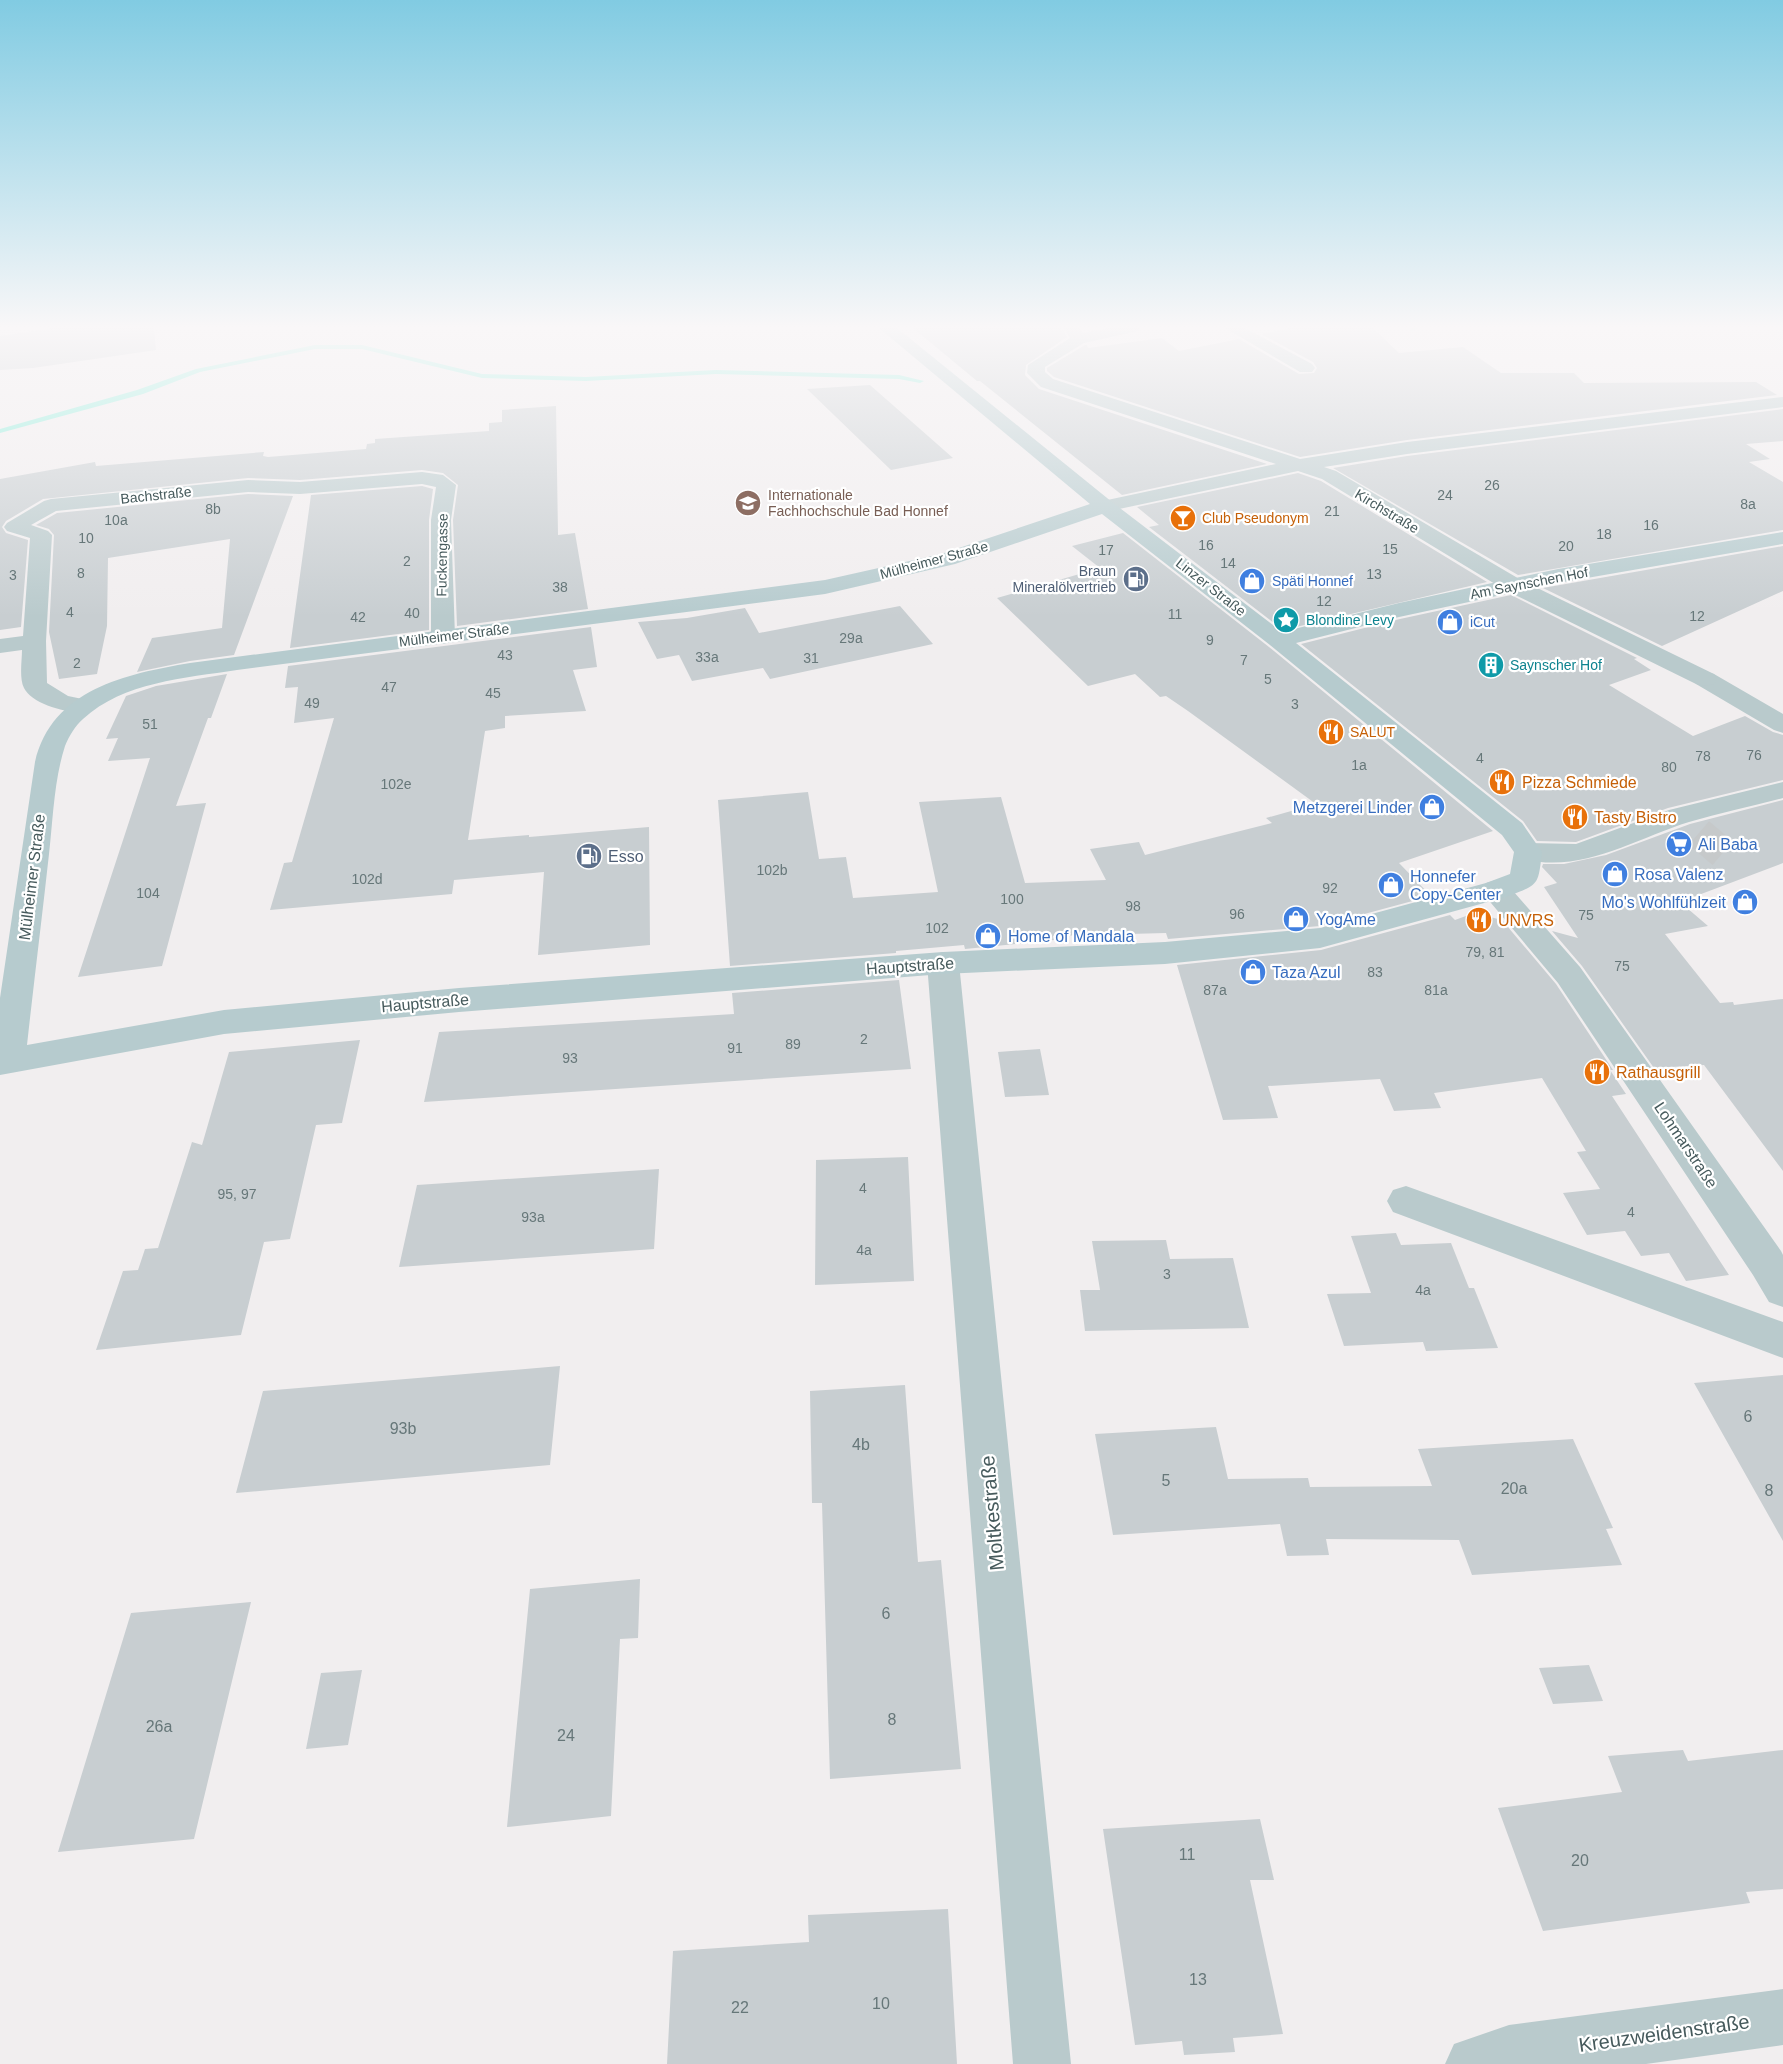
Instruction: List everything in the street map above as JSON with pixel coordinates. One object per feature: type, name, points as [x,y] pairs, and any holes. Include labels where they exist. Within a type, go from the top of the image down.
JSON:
[{"type":"main road","name":"Linzer Straße","points":[[1006,424],[1512,829],[1528,852]]},
{"type":"main road","name":"Mülheimer Straße","points":[[4,1061],[43,792],[52,748],[57,734],[68,719],[83,706],[106,694],[154,676],[825,587],[947,559],[1106,506]]},
{"type":"main road","name":"Am Saynschen Hof","points":[[1278,640],[1513,585],[1783,538]]},
{"type":"main road","name":"Hauptstraße","points":[[4,1061],[224,1022],[468,999],[943,963],[1165,953],[1320,938],[1496,890],[1524,879],[1528,852]]},
{"type":"street","name":"Kirchstraße","points":[[1172,424],[1329,475],[1513,585],[1705,680],[1783,725]]},
{"type":"street","name":"Mülheimer Straße","points":[[1106,506],[1299,465],[1407,448],[1601,424]]},
{"type":"street","name":"Fuckengasse","points":[[436,478],[446,485],[441,520],[443,637]]},
{"type":"street","name":"Bachstraße","points":[[34,641],[41,536],[14,526],[51,505],[249,486],[300,488],[436,478]]},
{"type":"street","points":[[0,646],[34,641],[35,686],[61,703],[83,706]]},
{"type":"street","points":[[1528,852],[1580,853],[1689,825],[1783,790]]},
{"type":"street","name":"Lohmarstraße","points":[[1496,890],[1569,975],[1775,1276]]},
{"type":"street","name":"Moltkestraße","points":[[943,963],[1042,2064]]},
{"type":"street","points":[[1406,1201],[1783,1340]]},
{"type":"street","name":"Kreuzweidenstraße","points":[[1474,2064],[1509,2054],[1783,2017]]},
{"type":"building","points":[[489,424],[556,424],[558,535],[575,533],[588,609],[457,626],[453,520],[458,485],[443,473],[422,470],[300,480],[248,478],[43,499],[6,521],[2,527],[6,533],[28,540],[21,627],[0,630],[0,479],[95,462],[96,466],[264,452],[263,456],[268,457],[366,449],[367,444],[375,443],[375,439],[489,431]]},
{"type":"building","points":[[844,424],[915,424],[953,458],[891,470]]},
{"type":"building","points":[[1034,424],[1146,424],[1267,464],[1122,495]]},
{"type":"building","points":[[1200,424],[1536,424],[1407,440],[1300,457]]},
{"type":"building","points":[[1660,424],[1783,424],[1783,441],[1746,444],[1770,459],[1749,462],[1783,482],[1783,530],[1518,575],[1333,468],[1407,456]]},
{"type":"building","points":[[1298,473],[1321,481],[1487,582],[1283,630],[1149,527],[1159,525],[1137,507]]},
{"type":"building","points":[[422,486],[433,489],[429,520],[429,630],[290,648],[311,495]]},
{"type":"building","points":[[248,494],[293,496],[234,655],[137,672],[152,638],[222,628],[230,539],[108,558],[107,626],[97,674],[59,679],[49,632],[54,535],[49,529],[36,525],[57,513]]},
{"type":"building","points":[[1123,533],[1269,647],[1493,831],[1399,863],[1431,896],[1320,926],[1168,939],[1166,933],[1053,936],[1054,940],[965,949],[964,945],[896,951],[896,953],[730,966],[718,800],[808,792],[819,859],[846,857],[853,898],[938,892],[919,802],[1001,797],[1025,883],[1106,880],[1090,849],[1139,842],[1145,855],[1272,823],[1266,818],[1316,804],[1188,711],[1166,696],[1160,697],[1135,674],[1088,686],[997,598],[1100,568],[1072,546]]},
{"type":"building","points":[[1783,546],[1783,591],[1662,646],[1543,588]]},
{"type":"building","points":[[1511,595],[1637,658],[1634,659],[1651,670],[1609,685],[1693,736],[1745,716],[1783,735],[1783,780],[1668,808],[1576,842],[1537,841],[1523,821],[1301,644],[1400,619]]},
{"type":"building","points":[[900,606],[933,644],[770,679],[763,668],[692,681],[679,655],[657,659],[638,622],[687,618],[745,608],[759,633]]},
{"type":"building","points":[[591,627],[597,667],[573,670],[586,711],[505,716],[505,728],[485,731],[468,840],[649,827],[650,945],[538,955],[544,872],[454,880],[452,894],[270,910],[284,863],[292,862],[334,718],[294,723],[298,687],[285,688],[288,666]]},
{"type":"building","points":[[227,674],[211,718],[208,718],[176,806],[206,803],[162,966],[78,977],[150,758],[108,761],[118,738],[106,739],[126,696],[156,686]]},
{"type":"building","points":[[1783,800],[1783,863],[1680,902],[1708,926],[1665,934],[1720,1003],[1733,1002],[1734,1005],[1783,999],[1783,1171],[1704,1065],[1654,1068],[1582,966],[1552,931],[1578,938],[1544,887],[1557,883],[1542,867],[1543,864],[1564,864],[1606,855],[1690,824]]},
{"type":"building","points":[[1474,913],[1502,920],[1556,984],[1613,1070],[1610,1070],[1626,1094],[1612,1096],[1729,1275],[1686,1281],[1669,1253],[1641,1256],[1625,1231],[1587,1235],[1563,1193],[1600,1189],[1577,1152],[1586,1151],[1542,1078],[1434,1093],[1441,1108],[1394,1111],[1380,1079],[1268,1086],[1278,1118],[1223,1120],[1177,965],[1321,950],[1450,915],[1455,920]]},
{"type":"building","points":[[899,980],[911,1069],[424,1102],[439,1032],[734,1014],[732,993]]},
{"type":"building","points":[[360,1040],[342,1123],[316,1125],[290,1239],[264,1242],[241,1335],[96,1350],[123,1271],[138,1270],[145,1249],[158,1248],[192,1142],[202,1145],[229,1052]]},
{"type":"building","points":[[1040,1049],[1049,1095],[1005,1097],[998,1052]]},
{"type":"building","points":[[908,1157],[914,1281],[815,1285],[816,1160]]},
{"type":"building","points":[[659,1169],[654,1249],[399,1267],[417,1185]]},
{"type":"building","points":[[1396,1233],[1401,1245],[1451,1243],[1469,1288],[1474,1288],[1498,1348],[1426,1351],[1423,1342],[1344,1346],[1327,1294],[1371,1293],[1351,1236]]},
{"type":"building","points":[[1166,1240],[1170,1259],[1233,1258],[1249,1328],[1085,1331],[1080,1290],[1100,1290],[1092,1241]]},
{"type":"building","points":[[560,1366],[550,1465],[236,1493],[263,1391]]},
{"type":"building","points":[[1783,1375],[1783,1541],[1694,1383]]},
{"type":"building","points":[[905,1385],[918,1562],[941,1560],[961,1769],[830,1779],[822,1503],[812,1503],[810,1391]]},
{"type":"building","points":[[1216,1427],[1228,1479],[1308,1478],[1310,1487],[1432,1486],[1418,1449],[1573,1439],[1613,1528],[1606,1529],[1622,1565],[1472,1575],[1459,1540],[1326,1539],[1329,1555],[1287,1556],[1280,1524],[1113,1535],[1095,1434]]},
{"type":"building","points":[[640,1579],[638,1638],[620,1639],[611,1816],[507,1827],[530,1589]]},
{"type":"building","points":[[251,1602],[194,1839],[58,1852],[131,1613]]},
{"type":"building","points":[[1589,1665],[1603,1701],[1553,1704],[1539,1668]]},
{"type":"building","points":[[362,1670],[348,1745],[306,1749],[321,1673]]},
{"type":"building","points":[[1683,1750],[1688,1761],[1783,1750],[1783,1889],[1746,1892],[1750,1903],[1543,1931],[1498,1808],[1622,1792],[1608,1756]]},
{"type":"building","points":[[1260,1819],[1274,1880],[1250,1880],[1283,2034],[1233,2038],[1235,2052],[1184,2055],[1182,2041],[1135,2045],[1103,1829]]},
{"type":"building","points":[[948,1909],[957,2064],[667,2064],[673,1951],[809,1942],[808,1915]]},
{"type":"waterway","points":[[0,431],[24,424]]},
{"type":"tunnel","points":[[1699,833],[1733,862]]},
{"type":"place","name":"Internationale Fachhochschule Bad Honnef","points":[[748,503]]},
{"type":"place","name":"Club Pseudonym","points":[[1183,518]]},
{"type":"place","name":"Braun Mineralölvertrieb","points":[[1136,579]]},
{"type":"place","name":"Späti Honnef","points":[[1252,581]]},
{"type":"place","name":"Blondine Levy","points":[[1286,620]]},
{"type":"place","name":"iCut","points":[[1450,622]]},
{"type":"place","name":"Saynscher Hof","points":[[1491,665]]},
{"type":"place","name":"SALUT","points":[[1331,732]]},
{"type":"place","name":"Pizza Schmiede","points":[[1502,782]]},
{"type":"place","name":"Metzgerei Linder","points":[[1432,807]]},
{"type":"place","name":"Tasty Bistro","points":[[1575,817]]},
{"type":"place","name":"Ali Baba","points":[[1679,844]]},
{"type":"place","name":"Esso","points":[[589,856]]},
{"type":"place","name":"Rosa Valenz","points":[[1615,874]]},
{"type":"place","name":"Honnefer Copy-Center","points":[[1391,885]]},
{"type":"place","name":"Mo's Wohlfühlzeit","points":[[1745,902]]},
{"type":"place","name":"YogAme","points":[[1296,919]]},
{"type":"place","name":"UNVRS","points":[[1479,920]]},
{"type":"place","name":"Home of Mandala","points":[[988,936]]},
{"type":"place","name":"Taza Azul","points":[[1253,972]]},
{"type":"place","name":"Rathausgrill","points":[[1597,1072]]}]
